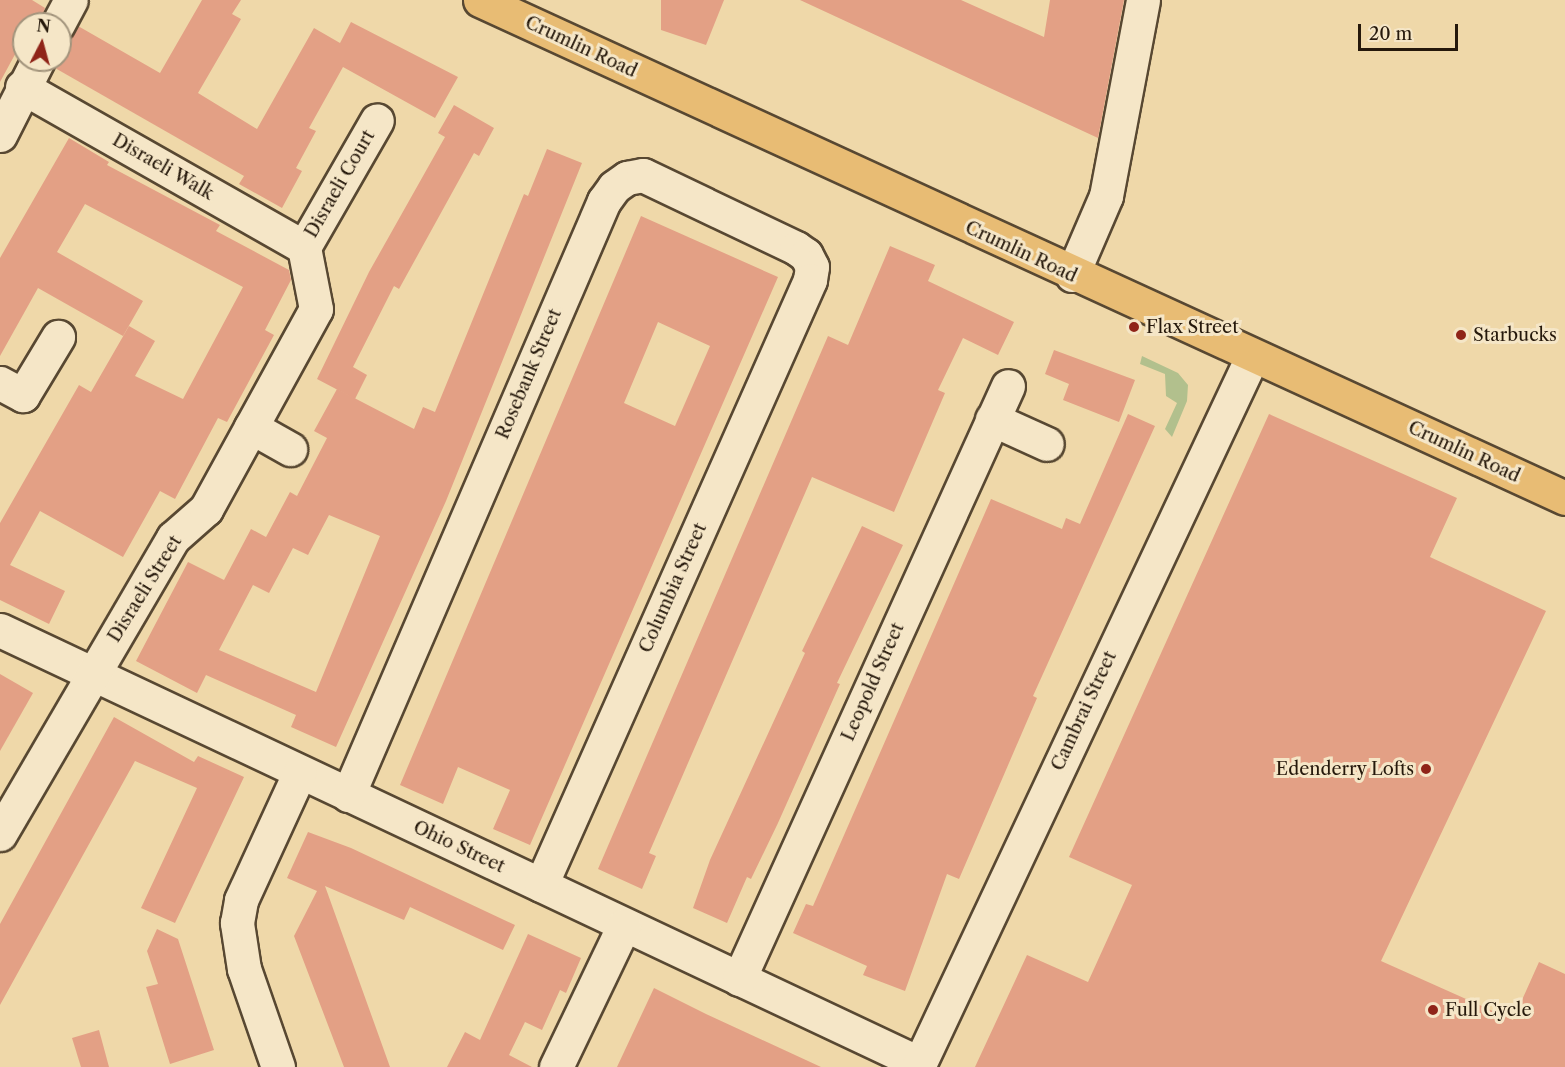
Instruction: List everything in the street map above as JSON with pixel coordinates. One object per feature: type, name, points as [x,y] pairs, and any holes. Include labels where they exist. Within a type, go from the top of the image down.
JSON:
[{"type":"main road","name":"Crumlin Road","points":[[480,0],[1072,275],[1565,498]]},
{"type":"street","points":[[1072,275],[1106,196],[1143,0]]},
{"type":"street","points":[[0,135],[30,74]]},
{"type":"street","name":"Disraeli Walk","points":[[30,74],[304,247]]},
{"type":"street","name":"Disraeli Court","points":[[304,247],[376,120]]},
{"type":"street","name":"Rosebank Street","points":[[348,795],[604,201],[614,187],[627,178],[643,175],[796,248],[806,255],[812,267],[805,291]]},
{"type":"street","name":"Disraeli Street","points":[[0,834],[173,538],[206,509],[316,309],[304,247]]},
{"type":"street","name":"Columbia Street","points":[[541,885],[805,291]]},
{"type":"street","points":[[0,383],[23,395],[58,337]]},
{"type":"street","name":"Cambrai Street","points":[[918,1065],[1252,357]]},
{"type":"street","name":"Leopold Street","points":[[739,979],[1008,386]]},
{"type":"street","points":[[992,419],[1047,444]]},
{"type":"street","points":[[252,427],[290,449]]},
{"type":"street","name":"Ohio Street","points":[[0,630],[918,1065]]},
{"type":"street","points":[[278,1067],[244,969],[237,923],[242,900],[300,772]]},
{"type":"street","points":[[556,1067],[624,925]]},
{"type":"green space","points":[[1142,356],[1178,373],[1188,385],[1187,401],[1172,437],[1165,429],[1177,403],[1166,396],[1165,374],[1140,364]]},
{"type":"building","points":[[0,0],[32,0],[45,8],[44,12],[12,12],[12,60],[0,82]]},
{"type":"building","points":[[202,0],[241,0],[232,14],[241,19],[198,93],[257,129],[314,28],[340,43],[351,22],[458,77],[435,118],[343,67],[309,128],[316,131],[296,168],[302,171],[282,208],[239,184],[244,176],[62,72],[72,72],[72,34],[78,26],[160,73]]},
{"type":"building","points":[[661,0],[724,0],[706,45],[661,30]]},
{"type":"building","points":[[800,0],[961,0],[1044,37],[1050,0],[1124,0],[1098,138]]},
{"type":"building","points":[[454,105],[494,128],[479,156],[474,153],[399,289],[394,286],[353,367],[367,375],[355,399],[317,379],[369,272],[445,137],[438,133]]},
{"type":"building","points":[[69,138],[109,162],[107,165],[220,225],[216,231],[289,270],[291,280],[265,330],[274,335],[227,422],[218,418],[175,499],[160,491],[123,557],[40,511],[10,565],[65,591],[49,624],[0,600],[0,523],[79,385],[91,392],[129,326],[155,341],[135,376],[183,399],[243,287],[85,204],[57,252],[143,301],[123,336],[38,288],[0,356],[0,258]]},
{"type":"building","points":[[547,149],[582,163],[446,501],[336,747],[291,727],[296,715],[206,675],[197,693],[136,661],[188,562],[224,580],[251,529],[266,537],[290,492],[297,496],[327,438],[314,431],[337,389],[414,429],[423,407],[435,412],[524,194],[528,196]],"holes":[[[329,515],[380,536],[316,692],[219,650],[253,585],[269,593],[293,548],[308,555]]]},
{"type":"building","points":[[641,216],[778,277],[530,845],[493,829],[510,790],[458,767],[443,804],[400,785]],"holes":[[[658,322],[710,346],[675,426],[624,403]]]},
{"type":"building","points":[[890,246],[935,265],[928,281],[1014,322],[998,355],[963,338],[938,390],[945,393],[894,512],[812,477],[649,853],[656,856],[642,889],[598,869],[828,336],[848,345]]},
{"type":"building","points":[[1054,350],[1135,380],[1119,422],[1063,400],[1069,384],[1045,374]]},
{"type":"building","points":[[1128,414],[1155,426],[1033,696],[1037,698],[959,879],[947,874],[905,991],[863,975],[867,966],[793,933],[806,904],[813,906],[991,499],[1062,529],[1066,518],[1080,524]]},
{"type":"building","points":[[1269,414],[1457,498],[1430,557],[1546,611],[1381,961],[1513,1020],[1539,962],[1565,974],[1565,1067],[975,1067],[1027,955],[1088,982],[1132,885],[1069,857]]},
{"type":"building","points":[[862,526],[903,545],[837,683],[840,684],[778,823],[751,879],[747,877],[727,923],[693,908],[710,860],[805,653],[802,651]]},
{"type":"building","points":[[0,674],[33,693],[0,751]]},
{"type":"building","points":[[114,717],[194,762],[198,756],[244,777],[175,923],[141,908],[197,788],[135,761],[0,1005],[0,924]]},
{"type":"building","points":[[308,832],[351,848],[515,925],[503,950],[410,907],[404,920],[325,886],[390,1067],[344,1067],[294,936],[317,891],[287,878]]},
{"type":"building","points":[[157,929],[178,939],[214,1050],[170,1064],[146,987],[158,984],[147,951]]},
{"type":"building","points":[[528,934],[581,958],[566,993],[560,990],[542,1030],[525,1022],[509,1055],[532,1067],[447,1067],[465,1032],[480,1040]]},
{"type":"building","points":[[654,988],[706,1014],[821,1067],[617,1067]]},
{"type":"building","points":[[99,1030],[109,1067],[81,1067],[72,1038]]},
{"type":"place","name":"Flax Street","points":[[1134,327]]},
{"type":"place","name":"Starbucks","points":[[1461,335]]},
{"type":"place","name":"Edenderry Lofts","points":[[1426,769]]},
{"type":"place","name":"Full Cycle","points":[[1433,1010]]}]
